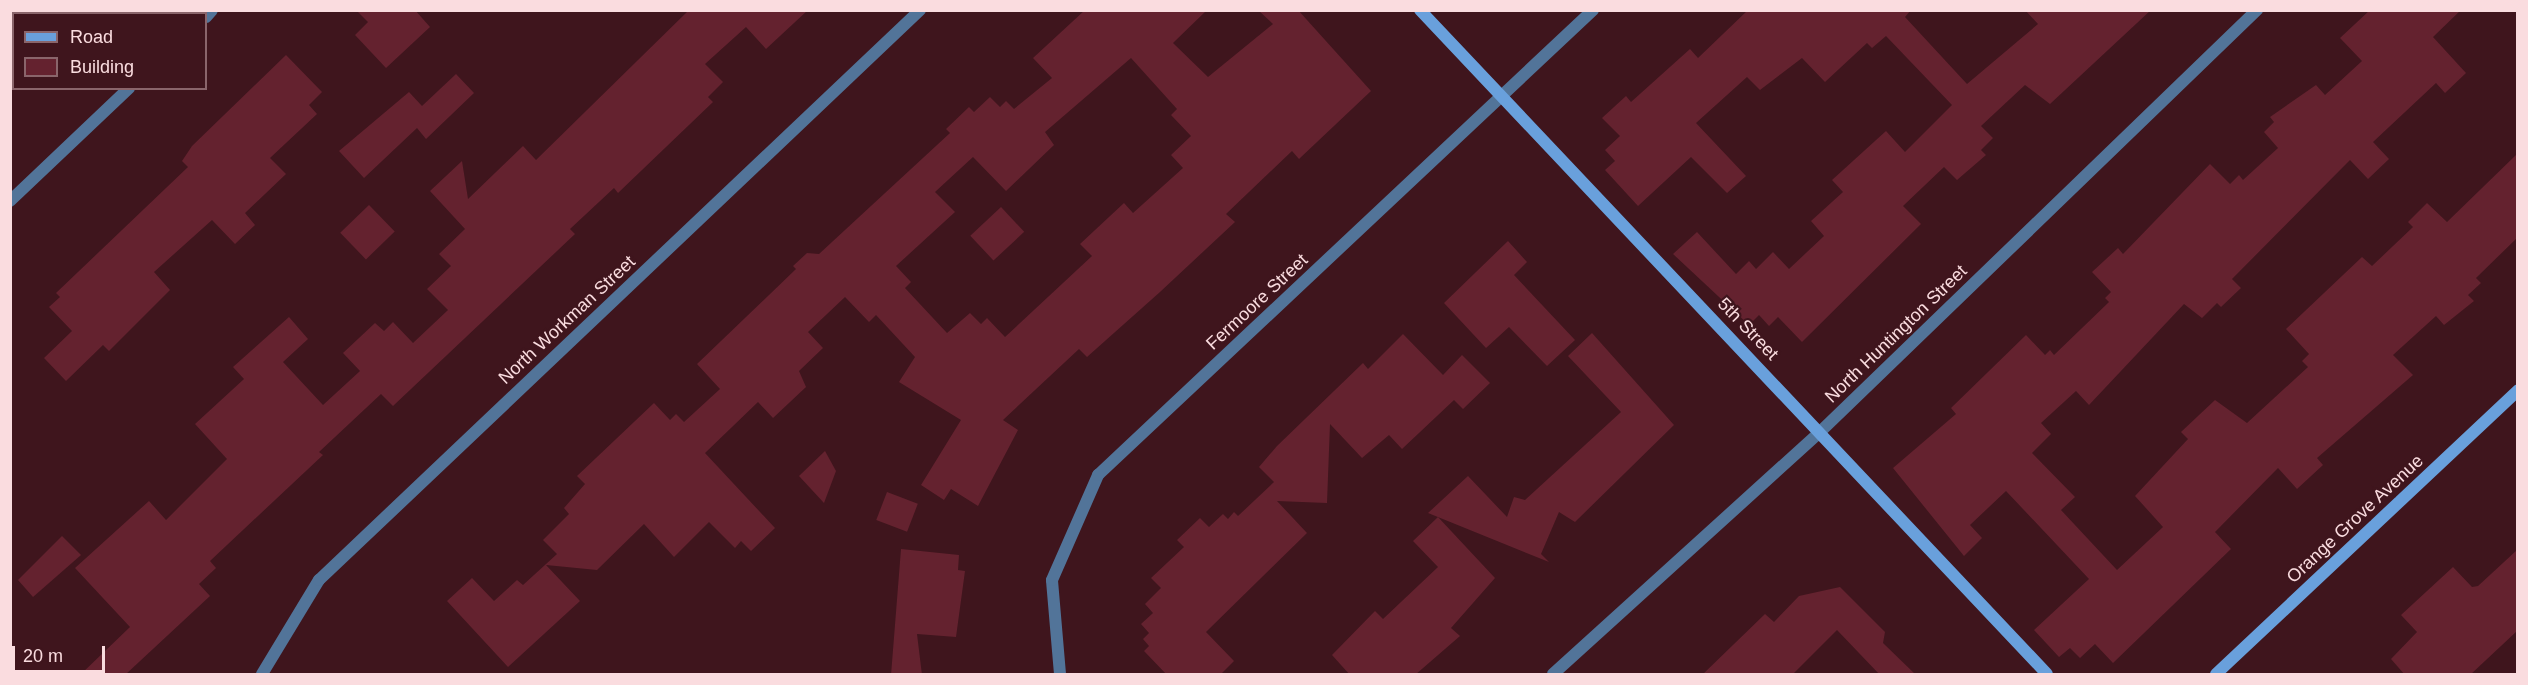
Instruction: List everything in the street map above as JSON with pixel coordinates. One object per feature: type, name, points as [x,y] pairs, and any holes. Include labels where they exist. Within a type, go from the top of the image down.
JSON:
[{"type":"street","name":"North Workman Street","points":[[262,675],[319,580],[920,10]]},
{"type":"street","name":"5th Street","points":[[1420,10],[1821,431],[2047,675]]},
{"type":"street","name":"Fermoore Street","points":[[1060,675],[1052,580],[1098,475],[1593,10]]},
{"type":"street","name":"North Huntington Street","points":[[1553,675],[1821,431],[2257,10]]},
{"type":"street","points":[[10,201],[127,90]]},
{"type":"street","name":"Orange Grove Avenue","points":[[2216,675],[2517,390]]},
{"type":"building","points":[[356,10],[415,10],[430,27],[386,68],[355,35],[368,22]]},
{"type":"building","points":[[689,10],[808,10],[766,49],[746,27],[705,64],[723,82],[708,97],[713,102],[618,193],[614,188],[570,229],[575,234],[393,406],[381,394],[319,452],[323,455],[210,561],[216,568],[199,584],[210,596],[125,675],[80,675],[130,627],[75,568],[149,501],[166,520],[227,459],[195,424],[244,379],[233,367],[289,317],[308,339],[283,362],[323,405],[360,371],[343,353],[375,323],[384,331],[393,322],[413,343],[448,310],[427,289],[451,266],[439,254],[465,229],[430,191],[462,161],[468,199],[523,146],[536,160]]},
{"type":"building","points":[[1085,10],[1207,10],[1173,43],[1208,77],[1273,24],[1258,10],[1298,10],[1371,91],[1299,159],[1292,151],[1226,214],[1235,222],[1160,292],[1087,357],[1079,349],[1003,420],[1018,430],[978,506],[951,489],[944,500],[921,485],[961,420],[899,382],[915,357],[876,315],[869,322],[845,297],[808,332],[823,348],[799,371],[806,387],[773,418],[758,402],[705,453],[775,528],[751,551],[741,541],[735,548],[709,522],[674,557],[644,524],[597,570],[546,565],[580,601],[508,667],[447,601],[472,578],[494,601],[517,580],[523,585],[557,554],[543,540],[569,514],[564,508],[585,484],[577,476],[654,403],[670,420],[676,414],[684,422],[720,389],[697,364],[796,269],[793,266],[807,253],[819,254],[950,133],[946,129],[969,107],[974,112],[990,97],[1000,107],[1006,101],[1014,109],[1052,78],[1033,58]],"holes":[[[1131,58],[1177,109],[1171,115],[1191,136],[1171,155],[1183,168],[1133,213],[1124,203],[1080,244],[1092,256],[1005,337],[987,318],[981,324],[970,313],[947,333],[905,288],[911,282],[896,266],[955,212],[935,192],[973,157],[1006,191],[1054,145],[1045,132]]]},
{"type":"building","points":[[1748,10],[1911,10],[1905,17],[1967,84],[2038,24],[2025,10],[2151,10],[2050,104],[2025,85],[1981,126],[1993,138],[1981,150],[1986,155],[1957,180],[1944,167],[1903,206],[1921,224],[1802,342],[1778,317],[1769,326],[1759,315],[1749,325],[1673,254],[1697,232],[1736,274],[1749,261],[1756,269],[1773,252],[1789,269],[1824,236],[1811,221],[1843,192],[1832,180],[1886,131],[1905,152],[1952,105],[1886,36],[1872,48],[1867,43],[1825,82],[1802,58],[1760,90],[1747,77],[1696,123],[1746,176],[1727,193],[1691,157],[1638,206],[1605,170],[1615,161],[1605,150],[1620,136],[1602,118],[1626,96],[1631,102],[1690,49],[1698,58]]},
{"type":"building","points":[[2370,10],[2461,10],[2433,37],[2466,73],[2445,93],[2436,83],[2373,142],[2389,159],[2368,179],[2350,160],[2232,279],[2241,288],[2221,307],[2217,303],[2202,318],[2184,304],[2089,405],[2076,391],[2041,423],[2051,434],[2032,453],[2075,497],[2061,510],[2117,570],[2163,527],[2135,496],[2188,439],[2181,432],[2215,400],[2247,423],[2308,367],[2302,361],[2309,354],[2286,329],[2362,257],[2372,266],[2413,227],[2408,222],[2427,203],[2447,222],[2517,154],[2517,238],[2476,278],[2481,283],[2468,295],[2474,301],[2444,325],[2436,316],[2393,355],[2413,375],[2317,458],[2323,465],[2297,489],[2278,468],[2215,532],[2231,549],[2113,663],[2095,644],[2080,658],[2070,648],[2059,657],[2034,630],[2089,579],[2006,491],[1970,525],[1982,538],[1964,556],[1893,468],[1956,414],[1951,408],[2026,335],[2045,355],[2050,350],[2054,355],[2109,302],[2105,298],[2111,292],[2092,272],[2118,248],[2123,254],[2210,164],[2230,184],[2239,175],[2243,180],[2278,148],[2264,132],[2274,122],[2270,117],[2316,85],[2325,95],[2362,61],[2340,38]]},
{"type":"building","points":[[286,55],[322,92],[309,105],[317,114],[270,158],[286,174],[245,213],[255,225],[235,244],[212,220],[154,272],[170,290],[109,351],[103,345],[66,381],[44,358],[72,331],[49,307],[60,297],[56,293],[188,167],[182,161],[192,146]]},
{"type":"building","points":[[456,74],[474,93],[426,139],[417,128],[364,178],[339,151],[409,92],[422,106]]},
{"type":"building","points":[[369,205],[395,232],[366,259],[340,233]]},
{"type":"building","points":[[1001,207],[1024,232],[993,261],[970,236]]},
{"type":"building","points":[[1508,241],[1527,262],[1514,275],[1575,340],[1547,366],[1509,327],[1486,348],[1444,303]]},
{"type":"building","points":[[1592,333],[1674,425],[1575,522],[1559,512],[1541,554],[1549,562],[1428,513],[1468,476],[1507,517],[1514,497],[1525,500],[1621,412],[1568,356]]},
{"type":"building","points":[[1403,334],[1443,375],[1462,355],[1490,383],[1463,409],[1454,400],[1402,449],[1389,435],[1362,458],[1330,424],[1327,503],[1277,501],[1307,533],[1206,632],[1234,661],[1220,675],[1167,675],[1144,651],[1149,646],[1143,639],[1149,633],[1141,624],[1153,613],[1145,604],[1161,588],[1151,578],[1184,547],[1177,540],[1200,518],[1209,527],[1223,514],[1228,519],[1234,512],[1238,516],[1274,482],[1259,467],[1277,446],[1363,363],[1368,369]]},
{"type":"building","points":[[825,451],[836,471],[824,503],[799,476]]},
{"type":"building","points":[[887,492],[918,504],[907,532],[876,520]]},
{"type":"building","points":[[1438,517],[1495,578],[1451,628],[1460,636],[1415,675],[1350,675],[1332,655],[1375,611],[1383,619],[1438,567],[1413,541]]},
{"type":"building","points":[[62,536],[81,555],[33,597],[18,580]]},
{"type":"building","points":[[901,549],[959,555],[958,570],[965,571],[956,637],[917,634],[922,675],[891,675]]},
{"type":"building","points":[[2517,550],[2517,631],[2470,675],[2405,675],[2391,659],[2417,632],[2401,615],[2453,567],[2472,587],[2478,586]]},
{"type":"building","points":[[1840,587],[1885,632],[1883,643],[1916,675],[1880,675],[1837,630],[1792,675],[1702,675],[1765,614],[1774,622],[1799,596]]}]
